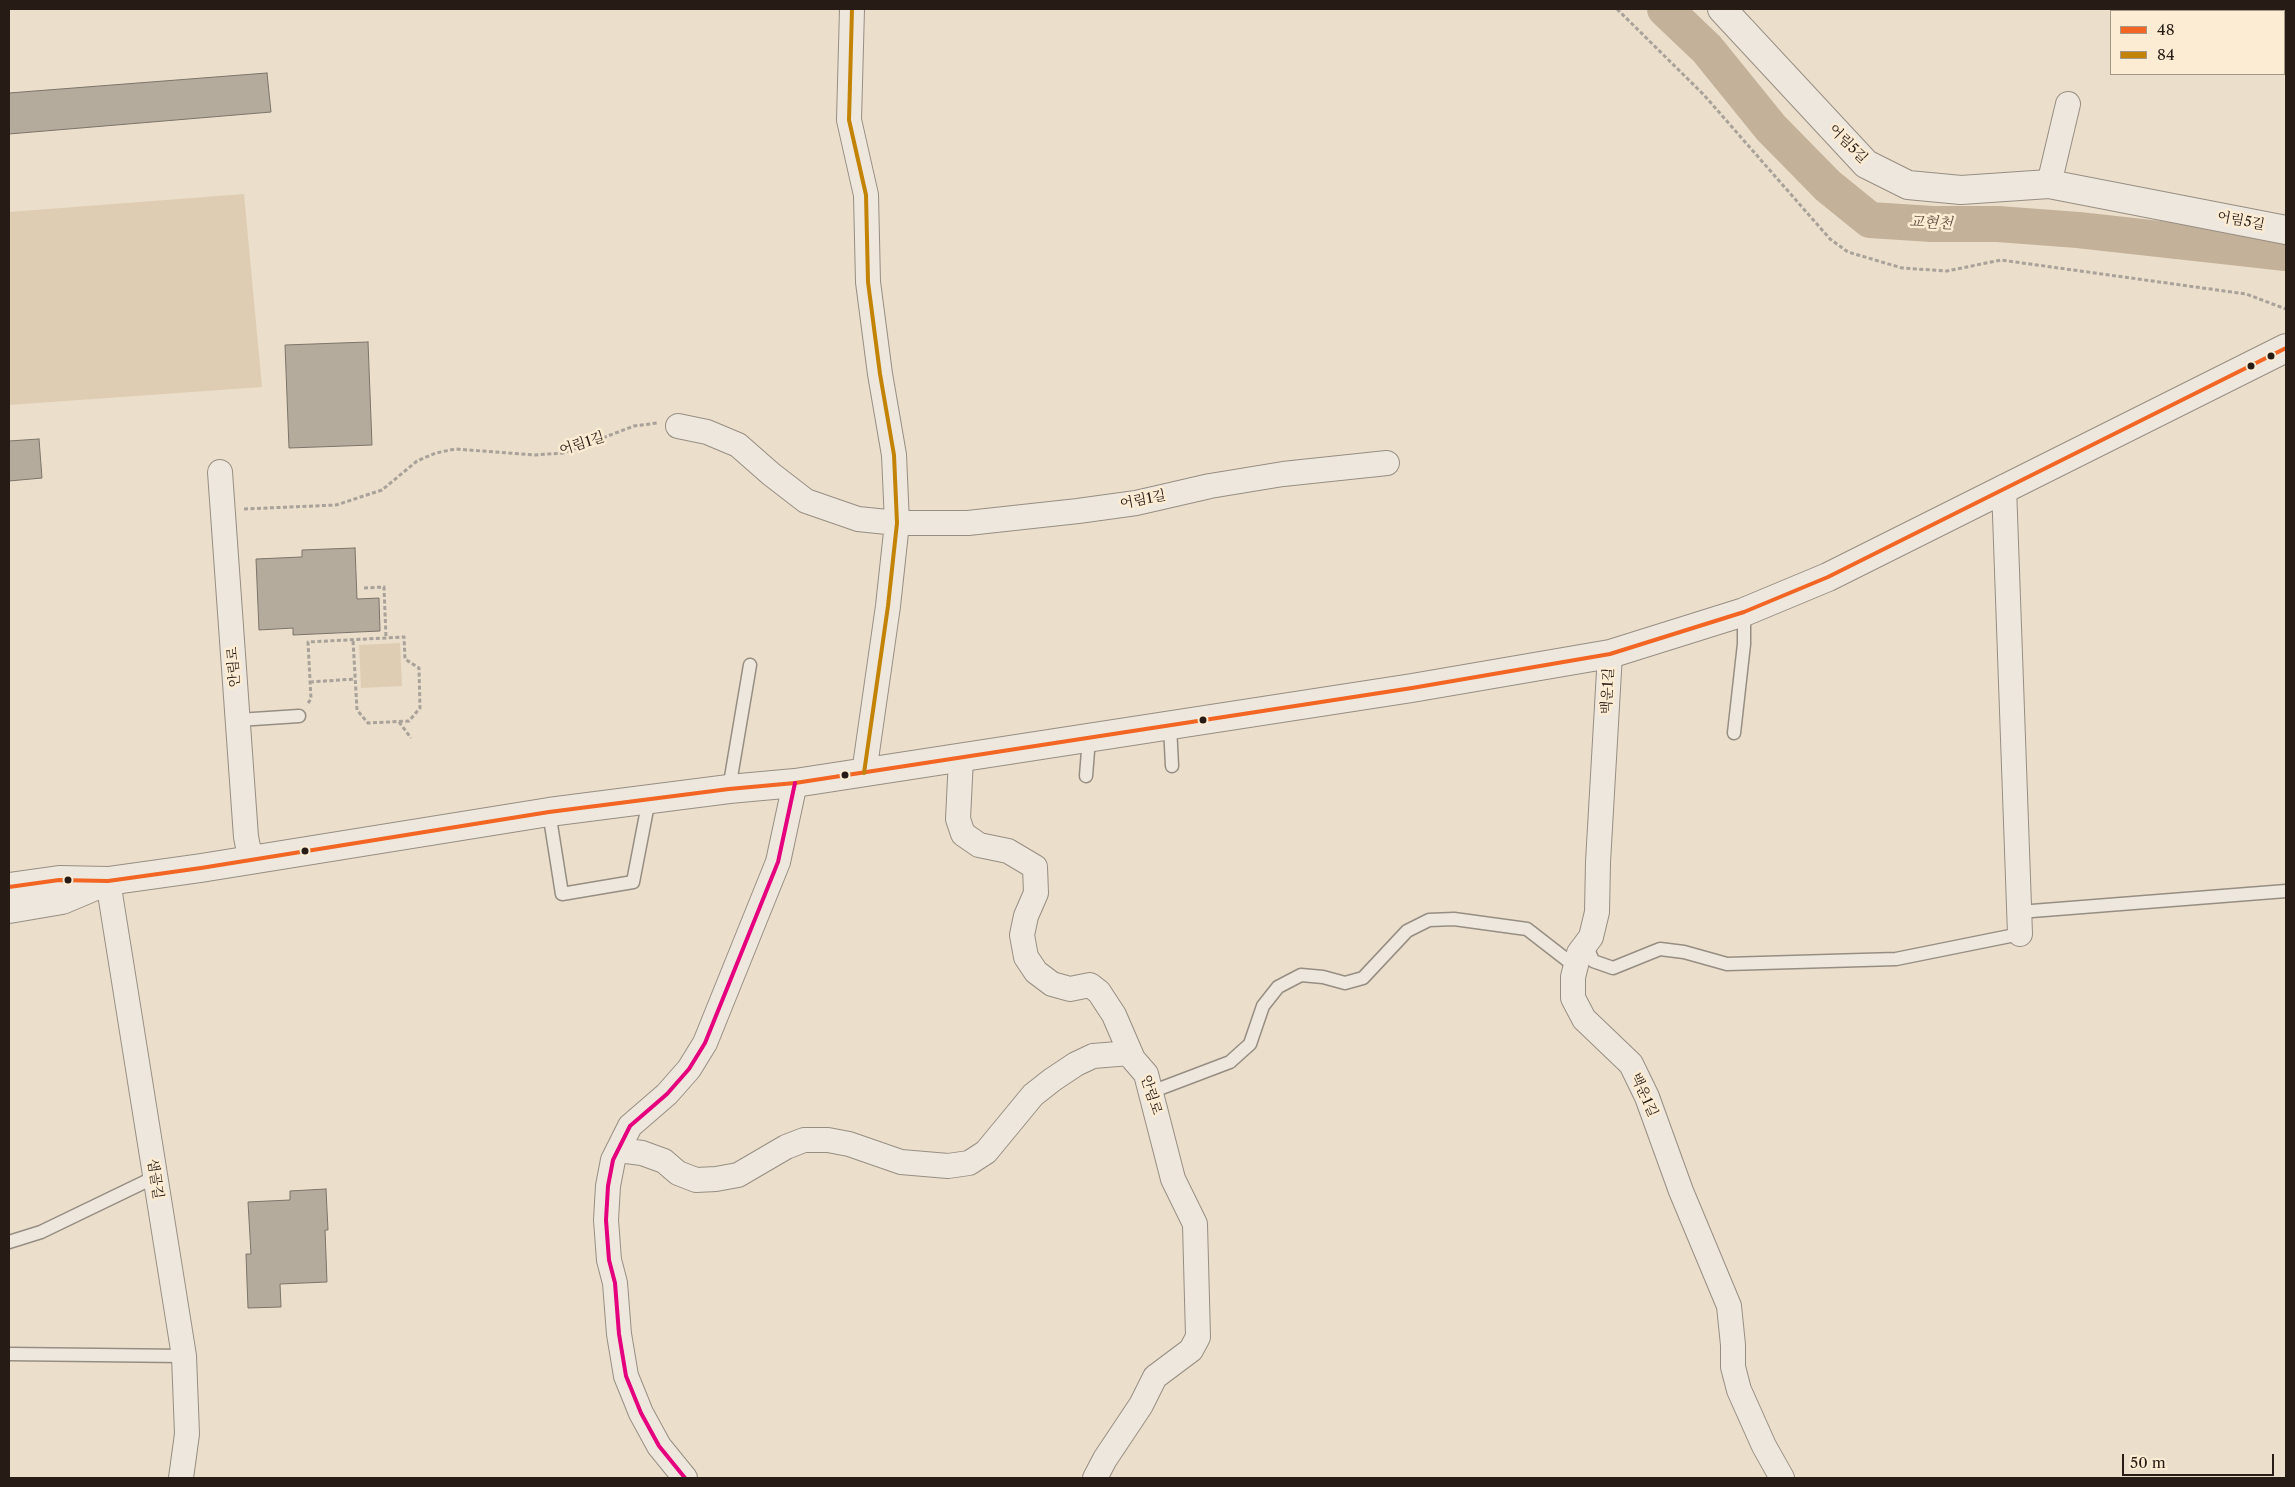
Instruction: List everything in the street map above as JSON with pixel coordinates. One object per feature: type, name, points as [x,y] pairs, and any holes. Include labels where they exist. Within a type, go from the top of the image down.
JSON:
[{"type":"street","points":[[852,9],[849,120],[866,195],[868,282],[880,374],[894,455],[897,523],[888,606],[864,773]]},
{"type":"street","name":"어림5길","points":[[1722,9],[1866,164],[1908,186],[1961,190],[2048,184],[2286,230]]},
{"type":"street","points":[[2048,184],[2068,104]]},
{"type":"street","points":[[9,887],[59,880],[108,881],[251,861],[549,812],[729,789],[796,783],[1412,688],[1610,654],[1744,612],[1828,577],[2004,487],[2286,348]]},
{"type":"street","name":"어림1길","points":[[678,426],[707,432],[738,444],[771,474],[806,501],[858,519],[897,523],[968,523],[1078,511],[1136,503],[1228,483],[1283,474],[1387,462]]},
{"type":"street","name":"안림로","points":[[220,472],[246,837],[251,861]]},
{"type":"street","points":[[2004,487],[2019,923]]},
{"type":"street","name":"백운1길","points":[[1610,654],[1598,862],[1597,912],[1591,937],[1579,952],[1573,998],[1584,1019],[1631,1064],[1647,1097],[1681,1191],[1728,1306],[1733,1345],[1733,1367],[1739,1390],[1764,1446],[1782,1478]]},
{"type":"street","name":"안림로","points":[[961,758],[958,819],[962,834],[979,845],[1008,852],[1036,867],[1036,893],[1026,916],[1022,935],[1026,957],[1036,972],[1052,984],[1070,989],[1090,985],[1099,992],[1114,1015],[1133,1059],[1146,1074],[1173,1179],[1195,1224],[1198,1337],[1191,1350],[1156,1378],[1095,1478]]},
{"type":"street","points":[[686,1478],[659,1446],[641,1413],[626,1376],[619,1334],[615,1283],[608,1260],[606,1220],[608,1186],[613,1160],[630,1126],[667,1094],[689,1068],[705,1043],[778,862],[796,783]]},
{"type":"street","points":[[9,908],[62,900],[108,881]]},
{"type":"street","name":"샘골길","points":[[108,881],[184,1356],[187,1434],[181,1478]]},
{"type":"street","points":[[618,1150],[642,1153],[664,1161],[678,1173],[696,1180],[738,1175],[786,1147],[804,1140],[828,1140],[849,1144],[901,1162],[948,1166],[969,1163],[986,1152],[1033,1095],[1052,1080],[1093,1056],[1130,1053]]},
{"type":"lane","points":[[1734,733],[1744,644],[1744,612]]},
{"type":"lane","points":[[729,789],[750,665]]},
{"type":"lane","points":[[238,720],[299,716]]},
{"type":"lane","points":[[1170,726],[1172,766]]},
{"type":"lane","points":[[1086,776],[1089,738]]},
{"type":"lane","points":[[549,812],[562,894],[633,882],[649,799]]},
{"type":"lane","points":[[1586,944],[1593,961],[1613,968],[1660,949],[1684,952],[1727,964],[1896,959],[2019,923],[2286,890]]},
{"type":"lane","points":[[1151,1092],[1230,1062],[1250,1044],[1263,1006],[1278,987],[1301,975],[1322,977],[1345,983],[1363,978],[1407,931],[1429,920],[1454,919],[1527,930],[1576,967]]},
{"type":"lane","points":[[9,1242],[41,1232],[155,1177]]},
{"type":"lane","points":[[9,1354],[184,1356]]},
{"type":"path","points":[[1617,9],[1704,94],[1830,239],[1848,252],[1902,268],[1947,271],[2002,260],[2246,294],[2286,309]]},
{"type":"path","name":"어림1길","points":[[224,509],[336,505],[382,490],[417,461],[436,453],[455,449],[534,455],[563,453],[634,426],[655,423],[678,426]]},
{"type":"path","points":[[364,588],[384,587],[386,638]]},
{"type":"path","points":[[299,716],[311,699],[308,642],[404,637],[405,658],[419,668],[420,708],[409,721],[368,723],[357,710],[353,640]]},
{"type":"path","points":[[310,682],[356,679]]},
{"type":"path","points":[[398,721],[411,738]]},
{"type":"shaded area","points":[[244,194],[262,387],[9,405],[9,212]]},
{"type":"shaded area","points":[[400,643],[402,686],[361,688],[359,645]]},
{"type":"building","points":[[267,73],[271,112],[9,134],[9,93]]},
{"type":"building","points":[[368,342],[372,445],[289,448],[285,345]]},
{"type":"building","points":[[39,439],[42,478],[9,481],[9,441]]},
{"type":"building","points":[[355,548],[357,599],[379,598],[380,631],[293,635],[293,628],[259,630],[256,559],[302,557],[302,550]]},
{"type":"building","points":[[326,1189],[328,1230],[325,1230],[327,1282],[280,1284],[281,1307],[248,1308],[246,1254],[251,1254],[248,1202],[290,1200],[290,1191]]},
{"type":"waterway","name":"교현천","points":[[1665,9],[1707,49],[1771,128],[1828,186],[1870,220],[1932,224],[1998,224],[2078,230],[2286,253]]},
{"type":"transit line","name":"84","points":[[852,9],[849,120],[866,195],[868,282],[880,374],[894,455],[897,523],[888,606],[864,773]]},
{"type":"transit line","name":"48","points":[[9,887],[59,880],[108,881],[201,868],[549,812],[729,789],[795,783],[1412,688],[1610,654],[1744,612],[1828,577],[2286,348]]},
{"type":"transit line","points":[[685,1478],[659,1446],[641,1413],[626,1376],[619,1334],[615,1283],[609,1260],[606,1220],[608,1186],[613,1160],[630,1126],[667,1094],[689,1069],[705,1043],[778,862],[795,783]]}]
